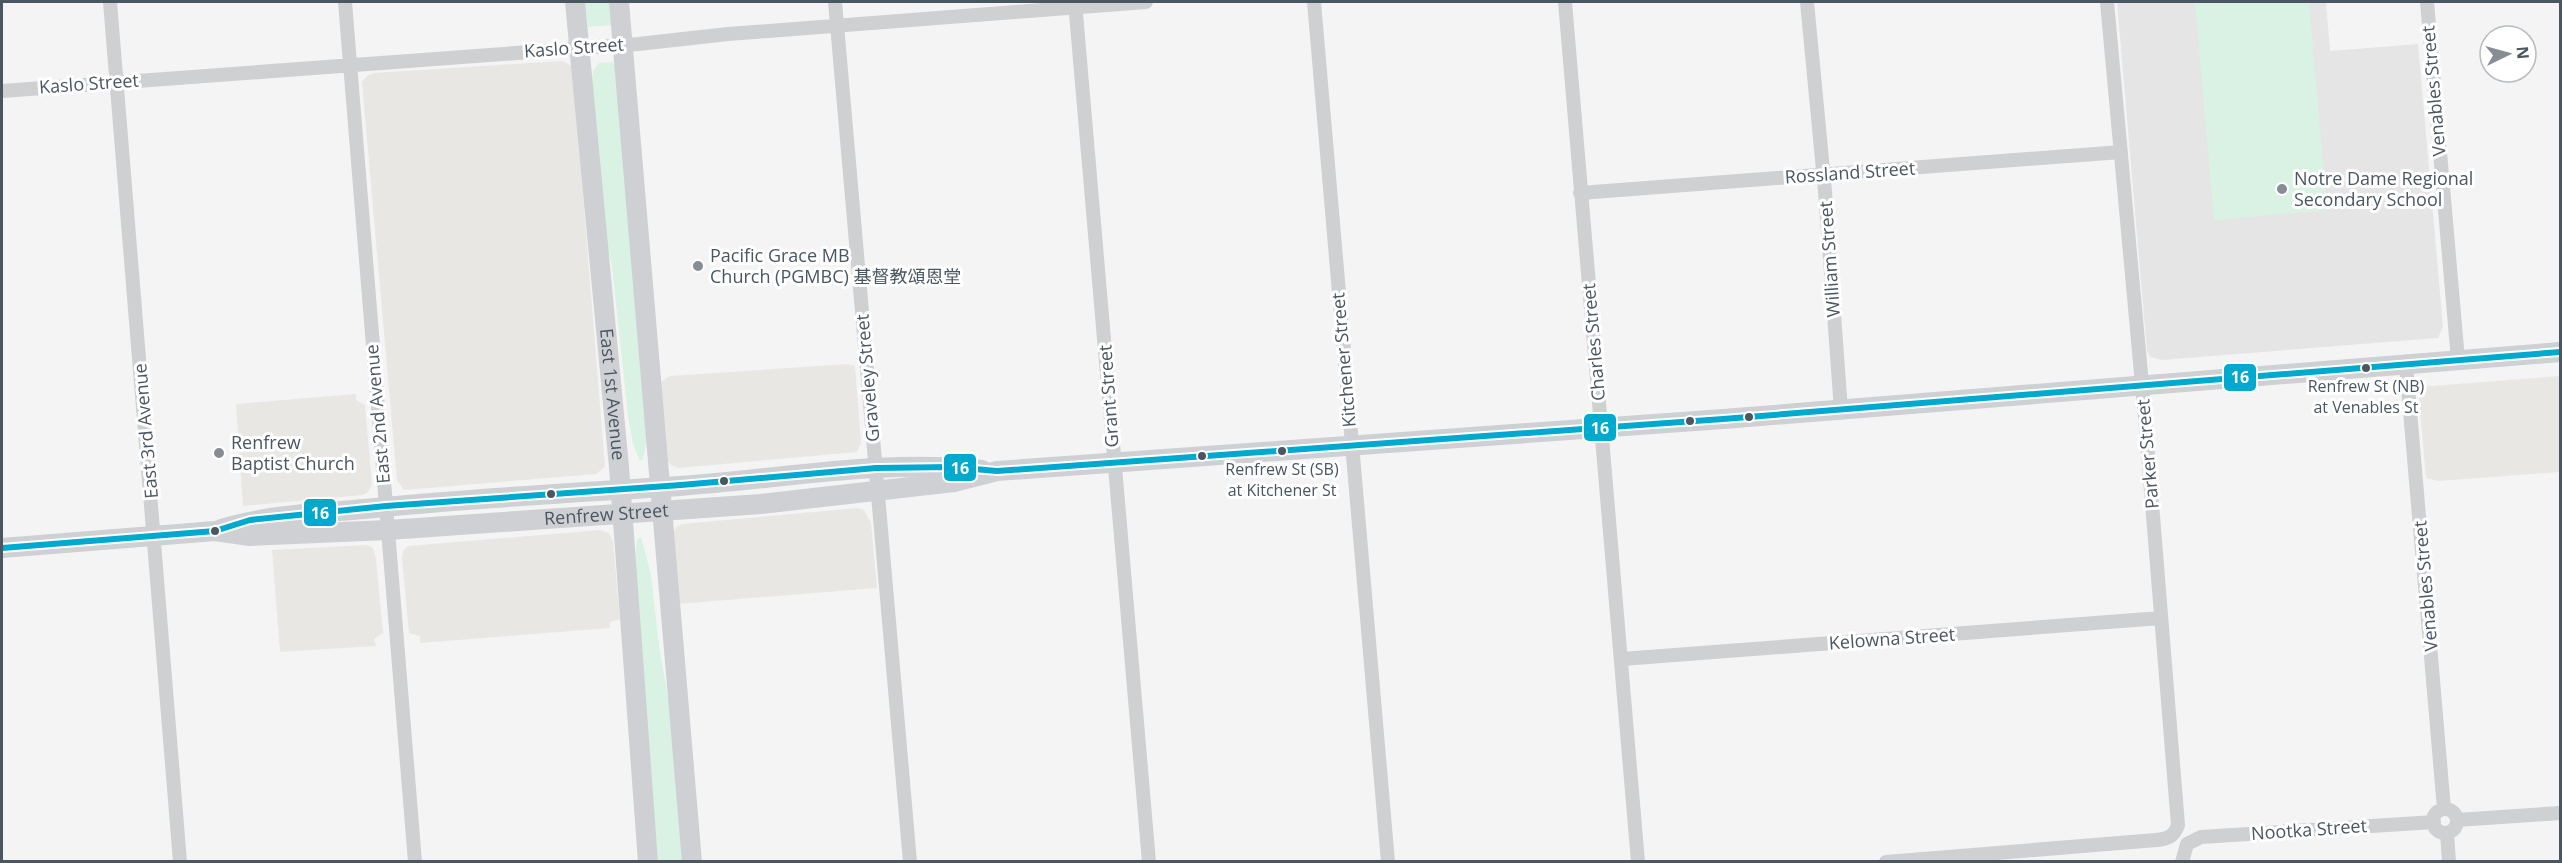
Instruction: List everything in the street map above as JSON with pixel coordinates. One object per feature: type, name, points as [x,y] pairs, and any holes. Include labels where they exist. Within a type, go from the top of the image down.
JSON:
[{"type":"street","name":"East 3rd Avenue","points":[[110,2],[180,861]]},
{"type":"street","name":"East 2nd Avenue","points":[[345,2],[415,861]]},
{"type":"street","name":"East 1st Avenue","points":[[575,2],[620,489],[648,861]]},
{"type":"street","points":[[619,2],[692,861]]},
{"type":"street","name":"Graveley Street","points":[[835,2],[910,861]]},
{"type":"street","name":"Kaslo Street","points":[[2,91],[623,45],[1075,4],[1146,2]]},
{"type":"street","name":"Kitchener Street","points":[[1314,2],[1388,861]]},
{"type":"street","name":"Charles Street","points":[[1564,2],[1638,861]]},
{"type":"street","name":"William Street","points":[[1807,2],[1841,410]]},
{"type":"street","name":"Parker Street","points":[[1886,861],[2156,840],[2174,834],[2178,818],[2107,2]]},
{"type":"street","name":"Venables Street","points":[[2427,2],[2457,360]]},
{"type":"street","name":"Grant Street","points":[[1075,4],[1149,861]]},
{"type":"street","name":"Rossland Street","points":[[1580,193],[2121,152]]},
{"type":"street","name":"Renfrew Street","points":[[215,531],[250,536],[388,530],[661,511],[878,492],[954,482],[997,471],[1841,410],[2560,352]]},
{"type":"street","name":"Venables Street","points":[[2406,364],[2445,809]]},
{"type":"street","name":"Renfrew Street","points":[[2,548],[215,531],[250,520],[386,506],[660,487],[876,468],[951,466],[997,471]]},
{"type":"street","name":"Kelowna Street","points":[[1622,659],[2161,618]]},
{"type":"street","points":[[2445,809],[2454,814],[2457,820],[2455,827],[2446,833],[2439,831],[2434,822],[2438,812],[2445,809]]},
{"type":"street","points":[[2457,820],[2560,813]]},
{"type":"street","name":"Nootka Street","points":[[2182,861],[2187,844],[2201,837],[2434,822]]},
{"type":"street","points":[[2446,833],[2449,861]]},
{"type":"shaded area","name":"Notre Dame Regional Secondary School","points":[[2117,2],[2326,2],[2330,51],[2418,44],[2443,327],[2438,338],[2162,360],[2150,357],[2147,351]]},
{"type":"shaded area","points":[[562,61],[572,66],[573,72],[605,467],[596,474],[404,490],[397,481],[362,82],[374,73]]},
{"type":"shaded area","points":[[847,364],[855,366],[861,443],[857,452],[679,468],[671,465],[667,460],[659,383],[670,376]]},
{"type":"shaded area","points":[[2560,376],[2560,472],[2438,481],[2426,478],[2418,387]]},
{"type":"shaded area","points":[[356,394],[356,400],[365,405],[372,484],[368,492],[363,495],[243,506],[236,404]]},
{"type":"shaded area","points":[[857,508],[864,510],[871,523],[877,588],[678,604],[673,534],[676,527],[682,524]]},
{"type":"shaded area","points":[[600,530],[609,533],[613,541],[620,619],[610,622],[610,628],[420,643],[420,636],[409,633],[402,558],[403,551],[408,546]]},
{"type":"shaded area","points":[[367,545],[373,548],[376,559],[383,633],[374,639],[376,646],[280,652],[272,550]]},
{"type":"green space","points":[[585,2],[611,2],[612,25],[588,27]]},
{"type":"green space","points":[[2195,2],[2309,2],[2327,210],[2214,220]]},
{"type":"green space","points":[[615,62],[647,439],[643,459],[640,461],[633,444],[628,416],[612,266],[605,236],[591,92],[593,71],[599,63]]},
{"type":"green space","points":[[641,537],[651,575],[659,646],[672,720],[683,861],[658,861],[634,574],[637,539]]},
{"type":"transit line","name":"16","points":[[2,548],[215,531],[250,520],[386,506],[681,485],[876,468],[951,467],[997,471],[1723,419],[2560,352]]},
{"type":"place","name":"Notre Dame Regional Secondary School","points":[[2282,189]]},
{"type":"place","name":"Pacific Grace MB Church (PGMBC) 基督教頌恩堂","points":[[698,266]]},
{"type":"place","name":"Renfrew St (NB) at Venables St","points":[[2366,368]]},
{"type":"place","name":"Renfrew St (SB) at Kitchener St","points":[[1282,451]]},
{"type":"place","name":"Renfrew Baptist Church","points":[[219,453]]}]
